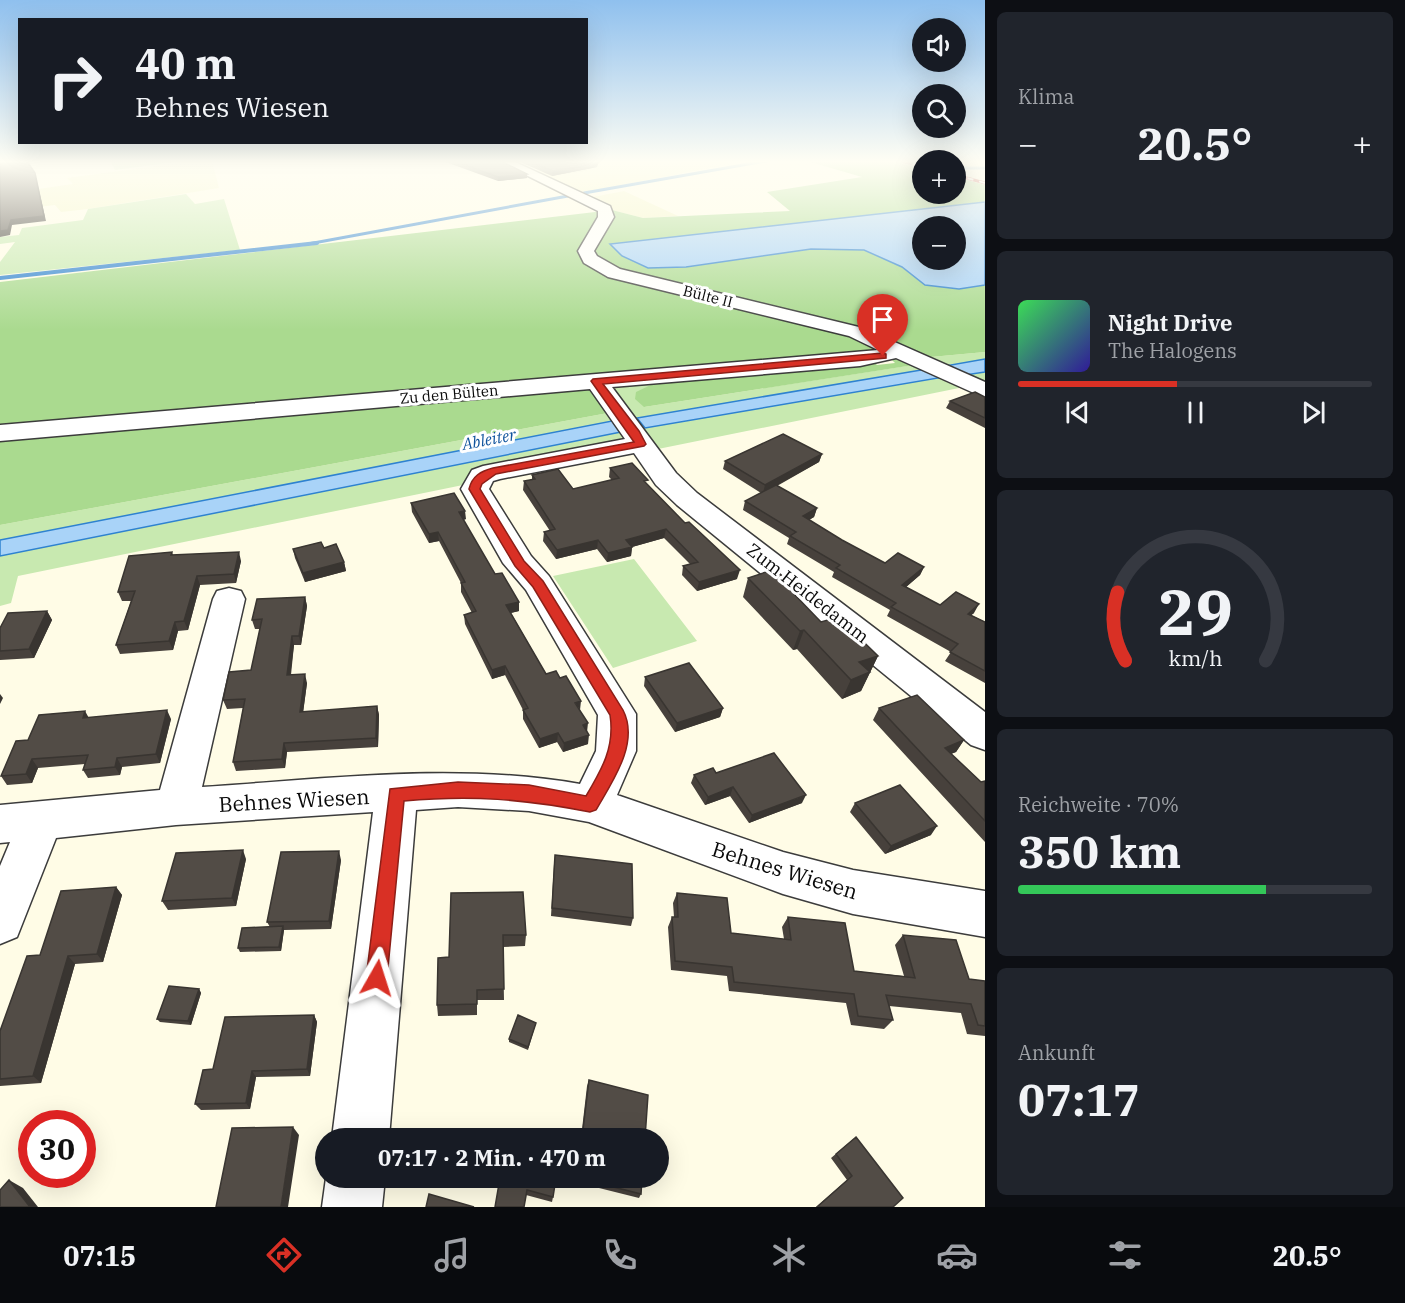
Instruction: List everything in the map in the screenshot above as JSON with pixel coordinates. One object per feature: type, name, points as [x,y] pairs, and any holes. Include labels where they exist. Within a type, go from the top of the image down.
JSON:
[{"type":"street","name":"Bülte II","points":[[606,217],[586,251],[590,259],[614,273],[856,333],[985,391]]},
{"type":"street","name":"Zu den Bülten","points":[[0,433],[883,356],[896,351]]},
{"type":"street","name":"Zum Heidedamm","points":[[596,381],[666,479],[687,499],[985,734]]},
{"type":"street","points":[[590,804],[610,770],[618,750],[620,730],[617,714],[538,584],[519,563],[475,489],[482,476],[493,472],[640,444]]},
{"type":"street","points":[[176,807],[229,599]]},
{"type":"street","name":"Behnes Wiesen","points":[[0,921],[21,823],[176,807],[458,789],[529,793],[590,804],[741,859],[843,890],[985,914]]},
{"type":"street","points":[[361,1128],[396,794]]},
{"type":"street","points":[[352,1207],[355,1188]]},
{"type":"green space","points":[[84,217],[230,217],[240,250],[0,275],[0,262],[15,242],[0,244],[0,237],[19,235],[22,228],[83,220]]},
{"type":"green space","points":[[550,217],[912,217],[686,267],[811,249],[864,250],[902,267],[925,285],[959,289],[985,285],[985,352],[920,358],[870,343],[876,352],[584,379],[608,413],[0,525],[0,282]]},
{"type":"green space","points":[[985,352],[985,383],[920,358]]},
{"type":"green space","points":[[891,359],[910,361],[914,365],[644,407],[635,399],[636,392],[657,382],[873,361],[877,365],[895,363]]},
{"type":"green space","points":[[913,365],[964,387],[658,449],[614,388],[618,385],[690,376],[644,407]]},
{"type":"green space","points":[[608,413],[624,435],[619,441],[470,474],[463,485],[18,576],[11,603],[0,606],[0,525]]},
{"type":"green space","points":[[634,559],[697,641],[613,668],[553,576]]},
{"type":"water","points":[[848,217],[912,217],[912,270],[966,270],[966,217],[985,217],[985,285],[959,289],[925,285],[902,267],[864,250],[811,249],[686,267],[648,268],[622,256],[610,244]]},
{"type":"water","points":[[985,359],[985,372],[965,375],[945,366]]},
{"type":"water","points":[[927,369],[944,377],[645,428],[637,418]]},
{"type":"water","points":[[612,421],[621,432],[0,556],[0,540]]},
{"type":"building","points":[[0,217],[33,217],[11,220],[8,230],[0,231]]},
{"type":"building","points":[[975,392],[985,397],[985,418],[950,401]]},
{"type":"building","points":[[783,434],[822,454],[765,485],[725,461]]},
{"type":"building","points":[[632,463],[648,480],[644,481],[685,523],[689,522],[740,570],[699,582],[683,566],[698,562],[666,529],[626,540],[632,547],[608,553],[598,540],[557,550],[544,532],[555,529],[524,481],[535,479],[532,475],[558,469],[573,489],[619,478],[610,468]]},
{"type":"building","points":[[776,485],[817,508],[803,516],[842,540],[885,563],[898,553],[924,567],[902,585],[940,605],[956,592],[979,604],[968,614],[985,622],[985,671],[950,652],[958,644],[891,607],[896,603],[836,568],[840,565],[790,536],[796,532],[745,501]]},
{"type":"building","points":[[454,493],[465,511],[459,512],[495,574],[502,573],[519,602],[506,605],[546,674],[556,671],[560,678],[566,676],[581,701],[575,703],[588,723],[583,725],[589,735],[564,743],[558,733],[540,739],[523,710],[528,708],[505,666],[492,670],[464,615],[476,611],[461,583],[465,582],[438,532],[429,534],[411,503]]},
{"type":"building","points":[[321,542],[324,548],[336,544],[344,562],[303,573],[293,549]]},
{"type":"building","points":[[172,552],[171,555],[239,552],[234,574],[197,576],[184,621],[175,622],[169,641],[116,645],[135,591],[118,592],[129,556]]},
{"type":"building","points":[[775,569],[799,592],[794,594],[821,622],[838,617],[878,656],[859,662],[870,672],[851,680],[804,630],[800,631],[748,578]]},
{"type":"building","points":[[305,597],[299,636],[292,636],[287,675],[305,674],[300,712],[377,706],[376,738],[284,743],[282,759],[233,762],[245,699],[223,700],[229,672],[251,670],[262,619],[252,620],[257,599]]},
{"type":"building","points":[[47,611],[29,649],[0,651],[0,628],[8,613]]},
{"type":"building","points":[[689,663],[723,708],[677,723],[645,677]]},
{"type":"building","points":[[917,695],[964,740],[945,748],[981,782],[985,781],[985,821],[879,708]]},
{"type":"building","points":[[167,710],[156,754],[117,758],[115,767],[83,770],[88,755],[32,759],[26,774],[1,776],[16,741],[28,740],[39,715],[85,711],[83,718]]},
{"type":"building","points":[[774,753],[806,795],[752,815],[733,787],[708,797],[694,775],[713,768],[716,773]]},
{"type":"building","points":[[900,785],[937,826],[891,846],[855,803]]},
{"type":"building","points":[[243,850],[232,898],[162,901],[176,853]]},
{"type":"building","points":[[339,851],[329,921],[267,922],[281,852]]},
{"type":"building","points":[[555,855],[632,864],[633,918],[552,908]]},
{"type":"building","points":[[116,887],[97,954],[68,956],[33,1076],[0,1079],[0,1031],[27,956],[40,955],[61,891]]},
{"type":"building","points":[[523,892],[526,935],[503,935],[504,989],[477,990],[477,1004],[437,1005],[438,958],[449,957],[451,893]]},
{"type":"building","points":[[677,893],[727,898],[731,933],[791,940],[788,917],[845,923],[854,971],[915,978],[903,935],[956,940],[969,979],[985,981],[985,1026],[978,1025],[971,1004],[886,995],[893,1020],[858,1016],[854,994],[734,982],[732,967],[675,961],[672,917],[678,917]]},
{"type":"building","points":[[283,926],[279,947],[238,948],[242,928]]},
{"type":"building","points":[[169,986],[199,989],[188,1021],[157,1019]]},
{"type":"building","points":[[314,1015],[307,1069],[252,1071],[246,1103],[195,1104],[203,1070],[213,1069],[225,1017]]},
{"type":"building","points":[[518,1015],[536,1023],[528,1047],[509,1039]]},
{"type":"building","points":[[589,1080],[648,1095],[646,1128],[583,1128]]},
{"type":"building","points":[[293,1127],[281,1207],[216,1207],[232,1128]]},
{"type":"building","points":[[856,1137],[903,1198],[893,1207],[817,1207],[852,1176],[836,1154]]},
{"type":"building","points":[[9,1180],[30,1207],[0,1207],[0,1190]]},
{"type":"building","points":[[498,1188],[554,1188],[553,1197],[527,1190],[524,1207],[495,1207]]},
{"type":"building","points":[[617,1188],[641,1188],[641,1194]]},
{"type":"building","points":[[429,1194],[474,1207],[426,1207]]},
{"type":"waterway","points":[[308,244],[452,217]]},
{"type":"waterway","points":[[308,244],[317,243]]},
{"type":"waterway","points":[[0,278],[308,244]]},
{"type":"route","points":[[377,978],[396,794],[458,789],[529,793],[590,804],[610,770],[618,750],[620,730],[617,714],[538,584],[519,563],[475,489],[476,483],[482,476],[493,472],[640,444],[635,433],[596,381],[883,356]]},
{"type":"water label","name":"Ableiter","points":[[489,439]]}]
